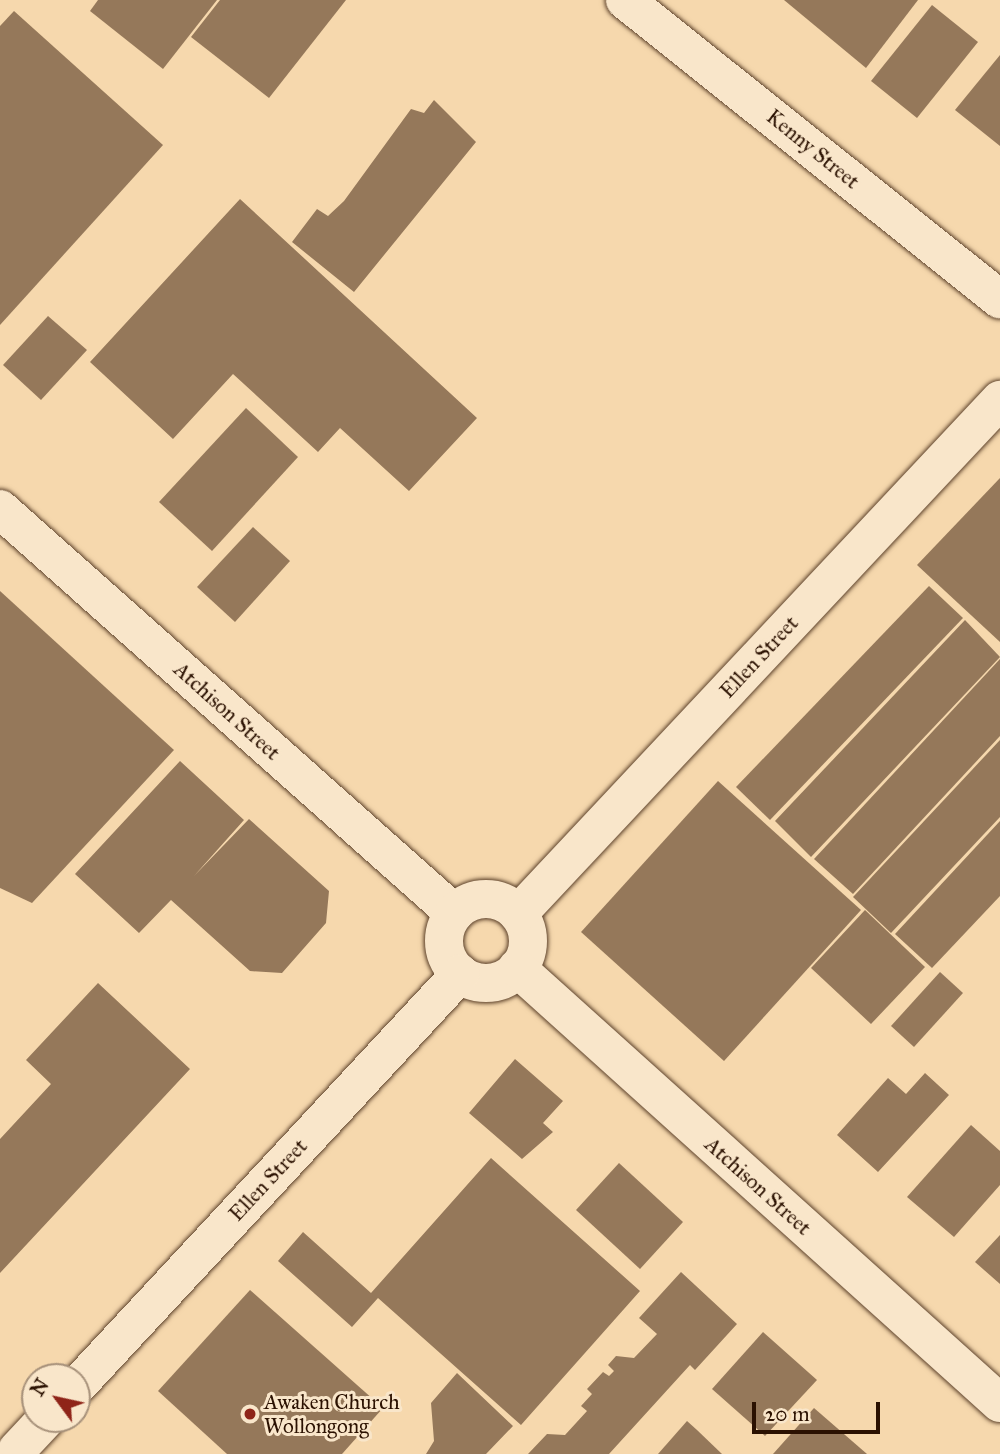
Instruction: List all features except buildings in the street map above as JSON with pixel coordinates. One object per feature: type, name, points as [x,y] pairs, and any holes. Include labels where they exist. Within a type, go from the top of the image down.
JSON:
[{"type":"street","name":"Kenny Street","points":[[625,0],[1000,299]]},
{"type":"street","name":"Ellen Street","points":[[518,914],[1000,400]]},
{"type":"street","name":"Atchison Street","points":[[0,509],[454,913]]},
{"type":"street","points":[[488,898],[518,914],[527,949],[517,968],[489,983],[460,974],[443,943],[454,913],[488,898]]},
{"type":"street","name":"Atchison Street","points":[[517,968],[1000,1403]]},
{"type":"street","name":"Ellen Street","points":[[91,1371],[460,974]]},
{"type":"street","points":[[13,1446],[29,1433]]},
{"type":"place","name":"Awaken Church Wollongong","points":[[250,1414]]}]
